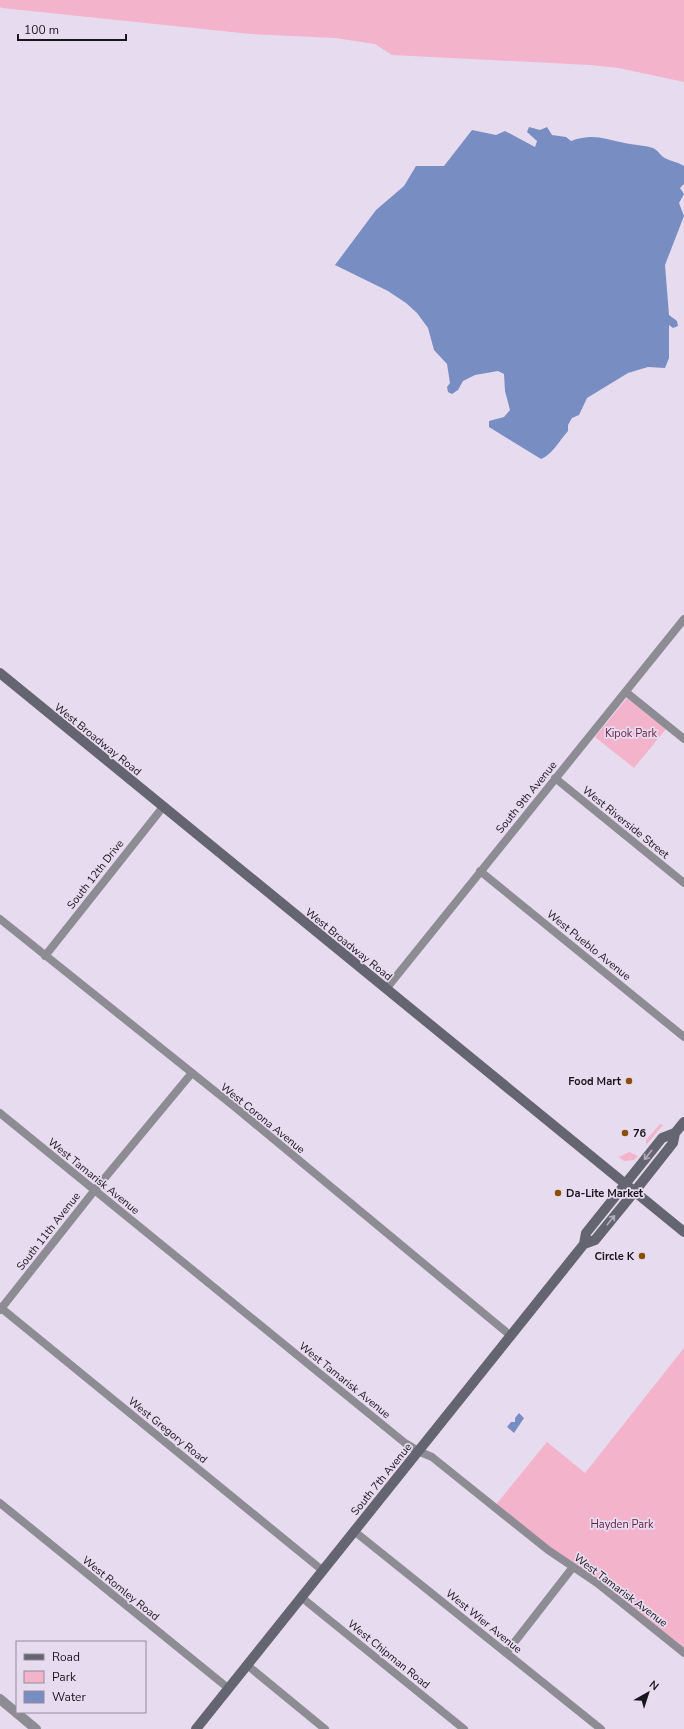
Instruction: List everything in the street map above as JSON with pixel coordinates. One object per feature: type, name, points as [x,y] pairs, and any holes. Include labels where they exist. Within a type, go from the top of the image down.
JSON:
[{"type":"main road","name":"West Broadway Road","points":[[0,673],[684,1232]]},
{"type":"main road","name":"South 7th Avenue","points":[[584,1244],[595,1240],[673,1143],[675,1133],[684,1122]]},
{"type":"main road","name":"South 7th Avenue","points":[[196,1729],[584,1244],[586,1233],[662,1138],[675,1133]]},
{"type":"street","name":"South 9th Avenue","points":[[386,989],[684,619]]},
{"type":"street","points":[[626,692],[684,739]]},
{"type":"street","name":"West Riverside Street","points":[[555,778],[684,883]]},
{"type":"street","name":"South 12th Drive","points":[[45,956],[163,807]]},
{"type":"street","name":"West Pueblo Avenue","points":[[480,871],[684,1037]]},
{"type":"street","name":"West Corona Avenue","points":[[0,919],[191,1074],[236,1108],[511,1336]]},
{"type":"street","name":"South 11th Avenue","points":[[0,1308],[191,1074]]},
{"type":"street","name":"West Tamarisk Avenue","points":[[0,1113],[377,1420],[418,1451],[432,1457],[548,1550],[597,1583],[684,1652]]},
{"type":"street","name":"West Gregory Road","points":[[0,1308],[322,1570]]},
{"type":"street","name":"West Romley Road","points":[[0,1504],[228,1688]]},
{"type":"street","name":"West Wier Avenue","points":[[354,1531],[601,1729]]},
{"type":"street","points":[[506,1653],[573,1567]]},
{"type":"street","name":"West Chipman Road","points":[[301,1597],[464,1729]]},
{"type":"street","points":[[247,1665],[325,1729]]},
{"type":"street","points":[[0,1699],[16,1712]]},
{"type":"street","points":[[17,1713],[36,1729]]},
{"type":"green space","points":[[0,0],[684,0],[684,82],[619,68],[590,65],[392,55],[375,44],[335,38],[251,34],[2,8],[0,7]]},
{"type":"green space","name":"Kipok Park","points":[[627,698],[666,729],[634,768],[595,737]]},
{"type":"green space","points":[[660,1124],[663,1125],[646,1145],[646,1140]]},
{"type":"green space","points":[[629,1152],[638,1156],[634,1160],[624,1161],[619,1157]]},
{"type":"green space","name":"Hayden Park","points":[[684,1348],[684,1653],[494,1507],[547,1442],[585,1473]]},
{"type":"water","points":[[529,127],[540,130],[547,127],[552,135],[566,137],[571,141],[592,137],[650,147],[655,149],[665,158],[684,166],[684,184],[680,188],[684,194],[679,203],[684,216],[665,265],[669,315],[677,321],[678,326],[673,328],[669,325],[669,358],[665,368],[648,367],[628,373],[587,398],[579,415],[572,418],[568,425],[568,431],[552,451],[541,459],[489,427],[489,421],[504,417],[510,410],[505,391],[504,374],[498,371],[475,375],[463,381],[458,390],[452,394],[448,392],[447,387],[450,383],[447,364],[434,350],[428,328],[417,313],[406,303],[388,291],[335,265],[376,210],[404,186],[416,166],[444,166],[472,130],[496,135],[505,131],[535,147],[537,141],[527,132]]},
{"type":"water","points":[[519,1413],[524,1418],[514,1433],[507,1427],[511,1422],[515,1422],[515,1418]]},
{"type":"place","name":"Food Mart","points":[[629,1081]]},
{"type":"place","name":"76","points":[[625,1133]]},
{"type":"place","name":"Da-Lite Market","points":[[558,1193]]},
{"type":"place","name":"Circle K","points":[[642,1256]]}]
